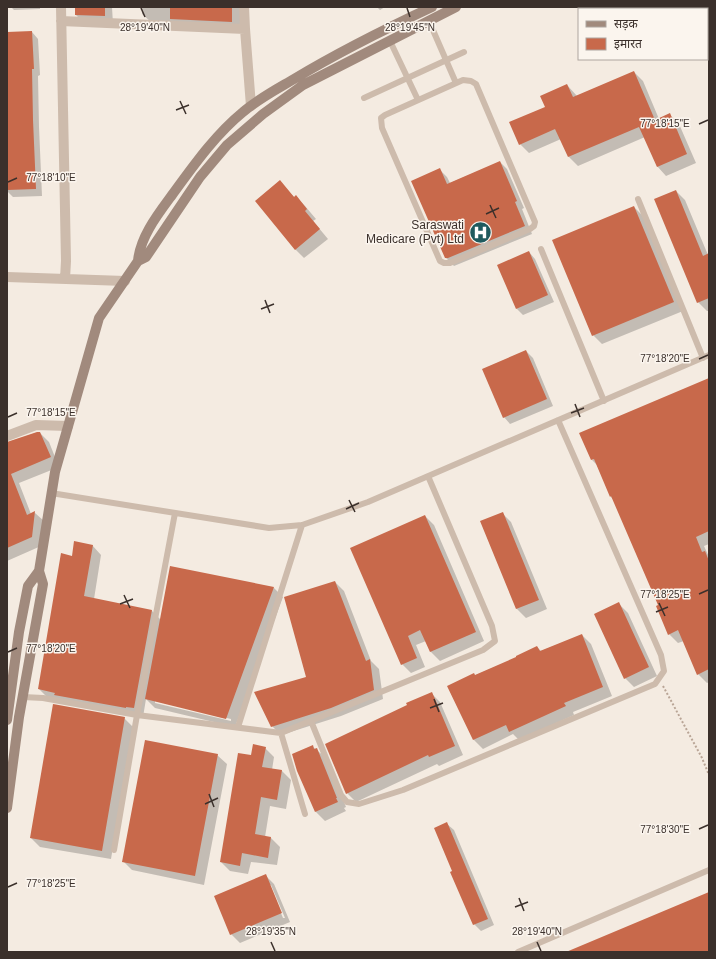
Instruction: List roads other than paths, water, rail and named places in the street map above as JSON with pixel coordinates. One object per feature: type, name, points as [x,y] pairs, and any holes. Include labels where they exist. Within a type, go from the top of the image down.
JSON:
[{"type":"street","points":[[61,7],[66,261],[65,279]]},
{"type":"street","points":[[244,7],[251,106]]},
{"type":"street","points":[[7,808],[19,717],[43,584],[39,571],[51,493],[55,472],[99,318],[138,261],[139,251],[143,239],[190,170],[217,136],[251,106],[331,57],[432,7]]},
{"type":"street","points":[[138,261],[146,257],[200,177],[226,145],[263,114],[303,85],[456,7]]},
{"type":"street","points":[[61,21],[245,29]]},
{"type":"street","points":[[7,277],[125,281]]},
{"type":"street","points":[[7,436],[36,425],[68,426]]},
{"type":"street","points":[[7,717],[19,632],[28,586],[39,571]]},
{"type":"lane","points":[[429,21],[456,83]]},
{"type":"lane","points":[[390,41],[418,100]]},
{"type":"lane","points":[[364,98],[464,52]]},
{"type":"lane","points":[[463,80],[471,81],[476,84],[535,222],[534,226],[450,263],[444,264],[440,261],[381,122],[381,118],[385,115],[418,100],[463,80]]},
{"type":"lane","points":[[51,493],[269,528],[302,525],[368,502],[706,357],[638,199]]},
{"type":"lane","points":[[541,249],[604,401]]},
{"type":"lane","points":[[311,721],[340,795],[346,802],[359,804],[403,790],[655,684],[664,671],[661,655],[558,420]]},
{"type":"lane","points":[[23,697],[43,698],[137,715],[281,733],[483,650],[495,641],[492,626],[428,476]]},
{"type":"lane","points":[[114,850],[137,715],[175,513]]},
{"type":"lane","points":[[238,727],[302,525]]},
{"type":"lane","points":[[7,717],[19,717]]},
{"type":"lane","points":[[281,733],[305,814]]},
{"type":"lane","points":[[518,952],[709,870]]},
{"type":"place","name":"Saraswati Medicare (Pvt) Ltd","points":[[480,232]]}]
